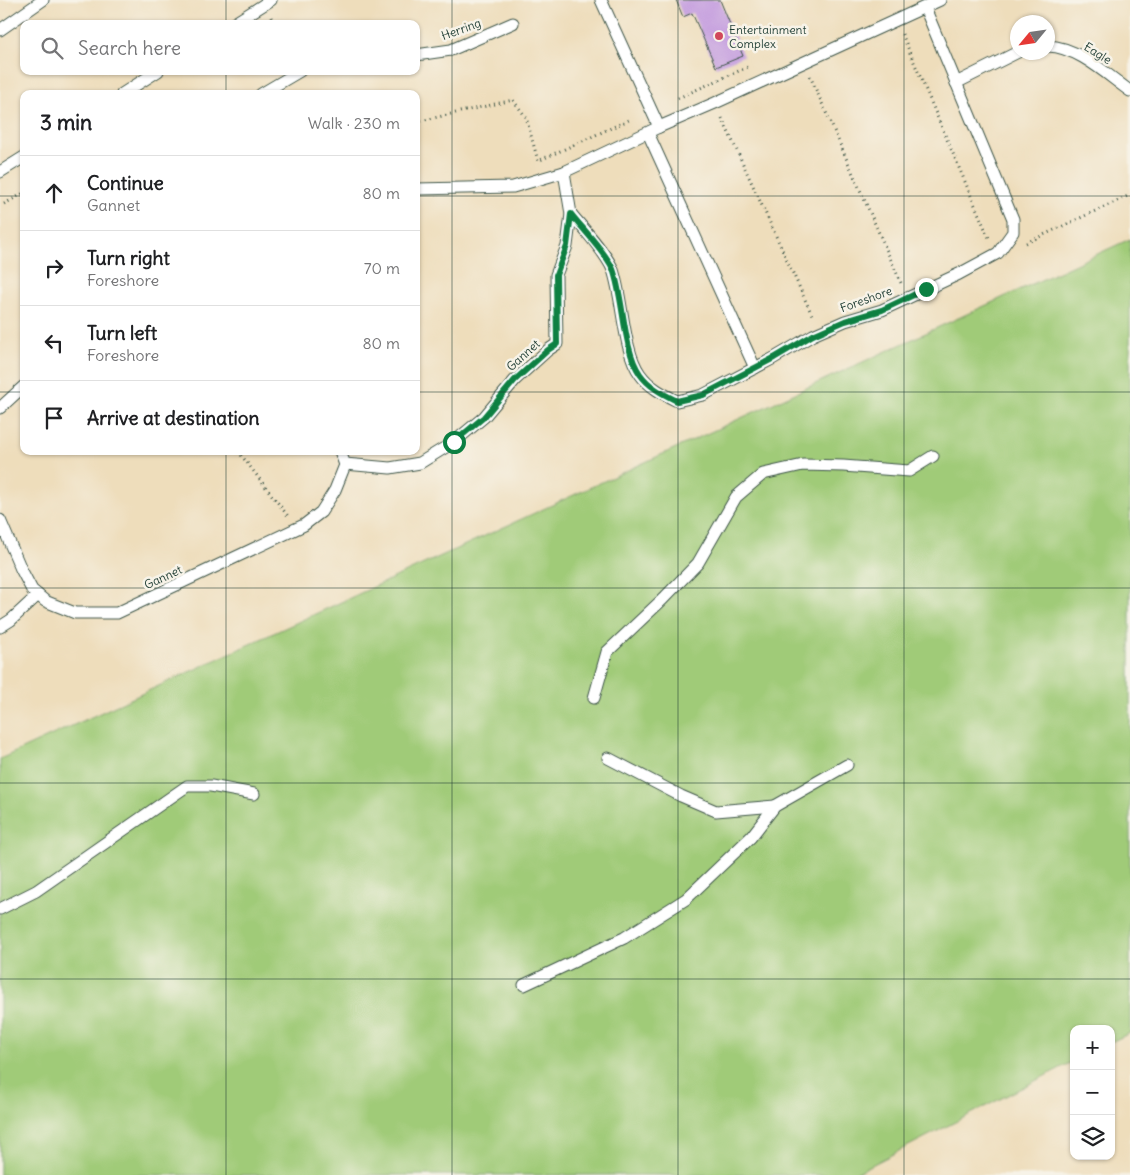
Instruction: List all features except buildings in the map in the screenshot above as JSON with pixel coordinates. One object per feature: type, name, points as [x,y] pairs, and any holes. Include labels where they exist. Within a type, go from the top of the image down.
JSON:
[{"type":"lane","points":[[0,30],[43,0]]},
{"type":"lane","points":[[239,20],[271,0]]},
{"type":"lane","points":[[601,0],[659,127]]},
{"type":"lane","points":[[420,189],[513,188],[564,172],[940,0]]},
{"type":"lane","name":"Foreshore","points":[[571,214],[596,243],[612,268],[631,356],[640,374],[656,390],[677,401],[703,395],[820,332],[845,321],[882,310],[960,274],[998,253],[1013,232],[1013,219],[925,8]]},
{"type":"lane","name":"Herring","points":[[420,54],[451,50],[513,23]]},
{"type":"lane","name":"Eagle","points":[[1055,46],[1059,46],[1088,61],[1130,91]]},
{"type":"lane","points":[[956,83],[1010,56]]},
{"type":"lane","points":[[128,90],[152,75]]},
{"type":"lane","points":[[268,90],[293,75]]},
{"type":"lane","points":[[648,134],[755,368]]},
{"type":"lane","points":[[0,172],[20,160]]},
{"type":"lane","points":[[564,172],[571,214]]},
{"type":"lane","name":"Gannet","points":[[0,520],[20,569],[32,590],[45,602],[75,613],[117,614],[304,526],[321,512],[334,490],[345,464],[390,468],[420,463],[454,442],[484,417],[515,380],[557,344],[556,275],[567,246],[571,214]]},
{"type":"lane","points":[[0,408],[20,390]]},
{"type":"lane","points":[[342,455],[345,464]]},
{"type":"lane","points":[[594,698],[607,652],[698,563],[736,496],[764,474],[803,465],[909,471],[933,456]]},
{"type":"lane","points":[[0,627],[11,620],[38,595]]},
{"type":"lane","points":[[608,758],[682,796],[716,811],[775,806]]},
{"type":"lane","points":[[524,985],[624,938],[686,899],[751,837],[775,806],[848,764]]},
{"type":"lane","points":[[0,908],[36,890],[187,786],[210,786],[254,794]]},
{"type":"path","points":[[896,21],[991,243]]},
{"type":"path","points":[[808,70],[902,286]]},
{"type":"path","points":[[715,103],[820,332]]},
{"type":"path","points":[[4,204],[20,195]]},
{"type":"path","points":[[241,455],[298,528]]},
{"type":"green space","points":[[1130,239],[1130,1033],[1115,1040],[1115,1025],[1070,1025],[1070,1063],[852,1175],[0,1175],[0,759]]},
{"type":"place","name":"Entertainment Complex","points":[[719,36]]},
{"type":"route","points":[[454,442],[484,417],[515,380],[557,344],[556,275],[567,246],[571,214],[596,243],[612,268],[631,356],[640,374],[656,390],[677,401],[703,395],[774,358],[813,335],[845,321],[882,310],[926,289]]}]
